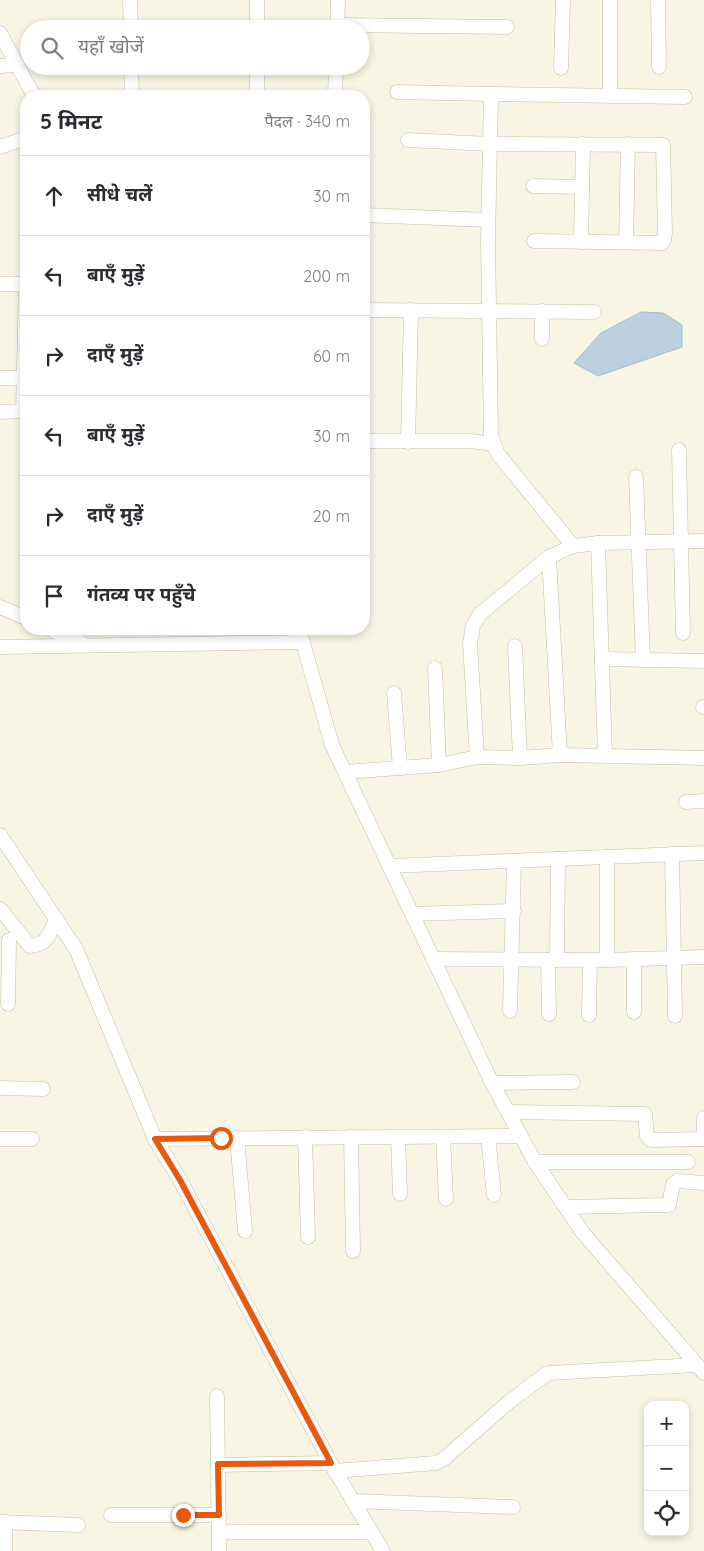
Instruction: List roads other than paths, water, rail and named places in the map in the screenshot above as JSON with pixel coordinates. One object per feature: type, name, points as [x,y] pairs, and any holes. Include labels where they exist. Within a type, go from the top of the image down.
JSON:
[{"type":"street","points":[[130,0],[131,20]]},
{"type":"street","points":[[256,0],[257,20]]},
{"type":"street","points":[[337,20],[338,0]]},
{"type":"street","points":[[561,68],[563,0]]},
{"type":"street","points":[[610,0],[610,96]]},
{"type":"street","points":[[658,0],[659,67]]},
{"type":"street","points":[[370,27],[507,27]]},
{"type":"street","points":[[0,33],[20,74]]},
{"type":"street","points":[[0,66],[15,66]]},
{"type":"street","points":[[21,75],[30,90]]},
{"type":"street","points":[[131,75],[132,90]]},
{"type":"street","points":[[257,75],[257,90]]},
{"type":"street","points":[[335,90],[336,75]]},
{"type":"street","points":[[397,92],[686,97]]},
{"type":"street","points":[[491,94],[488,220],[493,444],[498,454],[573,546]]},
{"type":"street","points":[[0,147],[20,140]]},
{"type":"street","points":[[408,140],[490,144],[660,144],[664,148],[665,233],[662,243],[534,241]]},
{"type":"street","points":[[581,242],[583,144]]},
{"type":"street","points":[[626,242],[628,144]]},
{"type":"street","points":[[533,186],[582,187]]},
{"type":"street","points":[[370,215],[488,220]]},
{"type":"street","points":[[0,284],[20,284]]},
{"type":"street","points":[[370,310],[594,312]]},
{"type":"street","points":[[408,442],[411,310]]},
{"type":"street","points":[[542,311],[542,339]]},
{"type":"street","points":[[0,378],[20,378]]},
{"type":"street","points":[[0,412],[20,411]]},
{"type":"street","points":[[370,441],[470,441],[493,444]]},
{"type":"street","points":[[679,450],[683,633]]},
{"type":"street","points":[[636,477],[643,660]]},
{"type":"street","points":[[477,757],[470,644],[473,626],[480,614],[549,557],[573,546],[598,542],[704,541]]},
{"type":"street","points":[[598,542],[606,756]]},
{"type":"street","points":[[549,557],[560,755]]},
{"type":"street","points":[[0,607],[20,615]]},
{"type":"street","points":[[64,635],[87,645]]},
{"type":"street","points":[[0,647],[301,635],[332,745],[492,1083],[520,1136],[535,1162],[583,1233],[701,1369]]},
{"type":"street","points":[[515,646],[520,758]]},
{"type":"street","points":[[602,659],[704,661]]},
{"type":"street","points":[[435,668],[439,765]]},
{"type":"street","points":[[394,693],[400,768]]},
{"type":"street","points":[[345,772],[439,765],[477,757],[520,758],[560,755],[704,758]]},
{"type":"street","points":[[686,802],[704,801]]},
{"type":"street","points":[[0,835],[76,949],[155,1139],[180,1180],[333,1467],[383,1551]]},
{"type":"street","points":[[390,866],[704,853]]},
{"type":"street","points":[[672,854],[674,1016]]},
{"type":"street","points":[[607,857],[607,960]]},
{"type":"street","points":[[549,1014],[558,859]]},
{"type":"street","points":[[510,1012],[514,861]]},
{"type":"street","points":[[0,909],[30,946],[36,946],[49,938],[56,919]]},
{"type":"street","points":[[412,914],[514,911]]},
{"type":"street","points":[[8,1004],[5,940],[25,940]]},
{"type":"street","points":[[433,959],[607,960],[673,957],[704,958]]},
{"type":"street","points":[[634,959],[634,1012]]},
{"type":"street","points":[[589,1015],[590,960]]},
{"type":"street","points":[[492,1083],[573,1082]]},
{"type":"street","points":[[0,1088],[43,1089]]},
{"type":"street","points":[[509,1112],[645,1114],[647,1136],[651,1140],[704,1139],[704,1118]]},
{"type":"street","points":[[488,1136],[494,1195]]},
{"type":"street","points":[[155,1139],[520,1136]]},
{"type":"street","points":[[351,1137],[353,1250]]},
{"type":"street","points":[[398,1137],[400,1194]]},
{"type":"street","points":[[443,1137],[446,1199]]},
{"type":"street","points":[[238,1138],[245,1231]]},
{"type":"street","points":[[305,1138],[308,1237]]},
{"type":"street","points":[[0,1139],[32,1139]]},
{"type":"street","points":[[535,1162],[688,1162]]},
{"type":"street","points":[[567,1207],[665,1205],[669,1204],[673,1184],[677,1181],[704,1183]]},
{"type":"street","points":[[218,1464],[333,1467],[436,1463],[445,1458],[510,1401],[548,1373],[701,1369]]},
{"type":"street","points":[[217,1396],[219,1551]]},
{"type":"street","points":[[353,1501],[513,1507]]},
{"type":"street","points":[[111,1515],[219,1515]]},
{"type":"street","points":[[5,1551],[2,1522],[78,1525]]},
{"type":"street","points":[[219,1532],[371,1532]]},
{"type":"water","points":[[641,312],[663,313],[682,325],[682,347],[598,376],[574,363],[601,333]]}]
